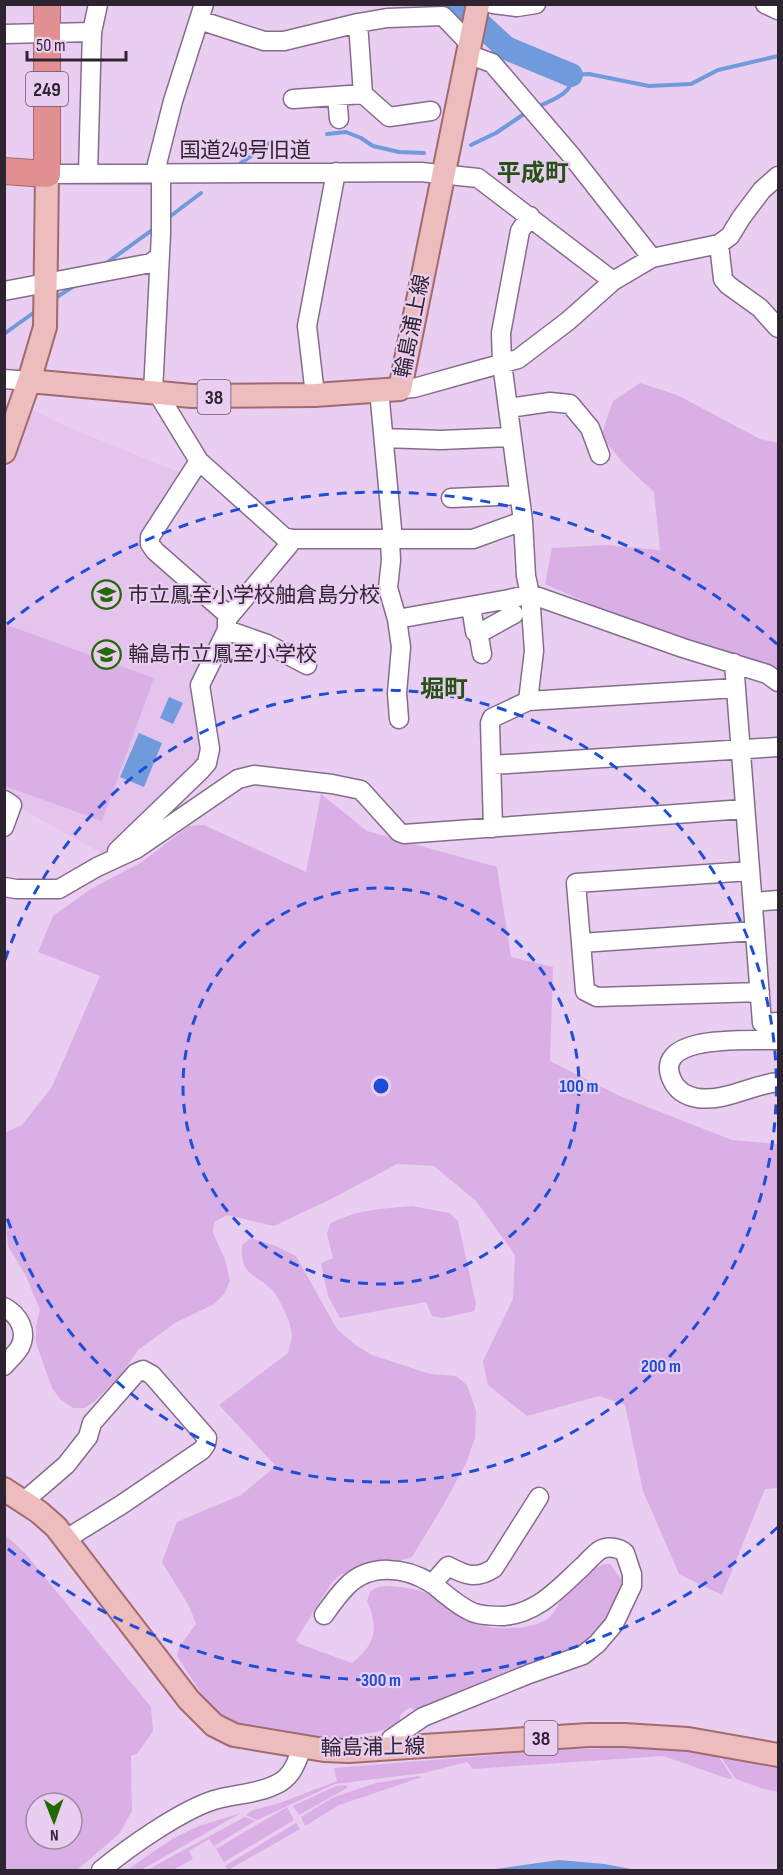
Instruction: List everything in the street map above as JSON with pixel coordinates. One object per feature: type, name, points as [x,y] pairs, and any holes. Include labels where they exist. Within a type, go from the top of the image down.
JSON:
[{"type":"highway","name":"249","points":[[47,4],[47,174]]},
{"type":"highway","points":[[4,171],[47,174]]},
{"type":"main road","name":"輪島浦上線","points":[[29,381],[226,397],[315,395],[389,390],[444,174],[478,4]]},
{"type":"main road","points":[[4,452],[45,327],[47,174]]},
{"type":"main road","name":"輪島浦上線","points":[[14,1495],[39,1512],[66,1539],[162,1666],[206,1719],[234,1735],[302,1747],[348,1751],[588,1735],[624,1735],[688,1739],[778,1755]]},
{"type":"street","points":[[88,173],[92,32],[98,4]]},
{"type":"street","points":[[493,4],[517,7],[536,4]]},
{"type":"street","points":[[765,4],[778,10]]},
{"type":"street","points":[[523,520],[473,539],[292,539],[284,537],[199,461],[155,393],[162,214],[158,156],[202,12],[264,41],[294,40],[358,22],[386,11],[443,16],[469,45],[492,63],[531,107],[652,258]]},
{"type":"street","points":[[358,22],[363,94],[389,117],[430,111]]},
{"type":"street","points":[[4,34],[92,32]]},
{"type":"street","points":[[293,99],[363,94]]},
{"type":"street","points":[[337,96],[339,119]]},
{"type":"street","points":[[315,395],[307,326],[336,172]]},
{"type":"street","name":"国道249号旧道","points":[[47,174],[421,172],[478,178],[612,281]]},
{"type":"street","points":[[399,719],[397,693],[401,657],[398,619],[388,588],[392,540],[384,438],[389,390],[414,387],[518,359],[568,321],[612,281],[652,258],[719,244],[730,236],[762,190],[778,176]]},
{"type":"street","points":[[528,701],[534,651],[530,594],[526,576],[523,520],[502,363],[501,333],[520,231],[530,216]]},
{"type":"street","points":[[719,244],[723,279],[760,308],[778,328]]},
{"type":"street","points":[[4,291],[151,263],[159,257]]},
{"type":"street","points":[[4,379],[29,381]]},
{"type":"street","points":[[509,408],[550,402],[570,404],[590,428],[600,455]]},
{"type":"street","points":[[384,438],[441,440],[512,437]]},
{"type":"street","points":[[199,461],[150,537],[150,544],[227,615],[227,625]]},
{"type":"street","points":[[451,498],[519,495]]},
{"type":"street","points":[[112,861],[115,853],[207,763],[210,749],[200,685],[227,625],[292,539]]},
{"type":"street","points":[[398,619],[530,594],[603,621],[767,674],[778,682]]},
{"type":"street","points":[[471,606],[475,632],[478,632],[482,654]]},
{"type":"street","points":[[478,632],[514,614]]},
{"type":"street","points":[[227,625],[307,665]]},
{"type":"street","points":[[734,663],[762,1023],[778,1022]]},
{"type":"street","points":[[493,828],[490,723],[492,718],[528,701],[735,688]]},
{"type":"street","points":[[492,765],[778,747]]},
{"type":"street","points":[[4,887],[59,889],[136,849],[238,779],[254,775],[332,784],[361,790],[399,832],[404,834],[744,809]]},
{"type":"street","points":[[4,800],[12,805],[4,827]]},
{"type":"street","points":[[750,871],[576,883],[581,944],[585,991],[597,998],[760,992]]},
{"type":"street","points":[[754,902],[778,900]]},
{"type":"street","points":[[581,944],[755,931]]},
{"type":"street","points":[[778,1040],[692,1044],[672,1057],[670,1068],[670,1077],[675,1087],[697,1098],[722,1097],[778,1082]]},
{"type":"street","points":[[4,1307],[20,1320],[22,1334],[19,1348],[4,1366]]},
{"type":"street","points":[[14,1495],[66,1465],[88,1437],[92,1423],[136,1373],[142,1370],[152,1375],[207,1438],[206,1444],[202,1450],[121,1505],[66,1539]]},
{"type":"street","points":[[432,1584],[448,1566],[474,1576],[484,1575],[494,1569],[539,1497]]},
{"type":"street","points":[[324,1615],[346,1586],[375,1570],[404,1571],[432,1584],[473,1613],[505,1616],[519,1613],[548,1599],[600,1550],[615,1548],[625,1552],[632,1574],[632,1586],[622,1610],[606,1635],[590,1650],[583,1655],[423,1717],[392,1739],[387,1748]]},
{"type":"street","points":[[101,1870],[121,1854],[178,1818],[213,1800],[277,1784],[291,1774],[302,1747]]},
{"type":"shaded area","points":[[640,383],[677,395],[760,439],[778,443],[778,674],[651,631],[545,584],[552,548],[606,545],[660,550],[654,492],[623,463],[601,436],[613,401]]},
{"type":"shaded area","name":"輪島市立鳳至小学校","points":[[27,407],[65,426],[181,473],[142,540],[220,612],[222,623],[196,684],[205,749],[201,763],[105,855],[16,806],[5,795],[5,476]]},
{"type":"shaded area","points":[[4,624],[154,678],[102,821],[5,786]]},
{"type":"shaded area","points":[[321,794],[367,831],[497,867],[511,957],[553,967],[550,1061],[622,1097],[732,1140],[778,1144],[778,1488],[765,1489],[722,1595],[679,1574],[643,1491],[625,1405],[599,1396],[527,1416],[488,1385],[483,1361],[513,1299],[515,1255],[476,1201],[434,1166],[397,1164],[274,1226],[227,1215],[214,1222],[213,1233],[225,1259],[230,1281],[224,1294],[214,1304],[175,1323],[138,1350],[121,1375],[94,1402],[84,1408],[73,1408],[60,1399],[52,1388],[36,1343],[36,1326],[40,1310],[26,1276],[8,1246],[4,1200],[4,1133],[22,1125],[52,1087],[100,976],[38,952],[53,916],[91,889],[142,862],[189,826],[204,825],[306,872]]},
{"type":"shaded area","points":[[412,1206],[449,1213],[458,1221],[476,1304],[474,1311],[443,1318],[432,1316],[426,1302],[340,1318],[328,1296],[321,1263],[333,1258],[327,1234],[330,1224],[360,1213]]},
{"type":"shaded area","points":[[251,1238],[276,1246],[296,1256],[337,1329],[357,1346],[372,1355],[430,1374],[456,1376],[467,1385],[476,1411],[475,1438],[466,1463],[412,1557],[385,1565],[368,1564],[340,1575],[332,1582],[296,1640],[300,1644],[352,1663],[366,1649],[373,1635],[373,1619],[367,1601],[370,1592],[382,1586],[424,1592],[465,1618],[484,1626],[510,1628],[531,1625],[550,1617],[563,1598],[591,1571],[610,1564],[621,1579],[622,1590],[613,1616],[589,1641],[563,1655],[419,1713],[410,1707],[401,1714],[398,1725],[376,1732],[337,1738],[291,1738],[240,1725],[220,1716],[208,1704],[177,1656],[179,1647],[196,1624],[189,1606],[162,1562],[177,1522],[241,1495],[276,1466],[219,1405],[288,1353],[292,1339],[290,1324],[276,1295],[250,1273],[243,1263],[242,1245]]},
{"type":"shaded area","points":[[4,1534],[25,1553],[151,1707],[153,1731],[137,1754],[131,1756],[132,1811],[119,1834],[77,1870],[5,1870]]},
{"type":"shaded area","points":[[634,1747],[718,1756],[733,1778],[729,1779],[663,1756],[473,1769],[467,1762],[424,1773],[335,1784],[257,1820],[246,1815],[253,1810],[280,1803],[337,1781],[334,1768],[555,1750]]},
{"type":"shaded area","points":[[720,1756],[778,1768],[778,1792],[736,1779]]},
{"type":"shaded area","points":[[422,1777],[339,1805],[305,1826],[301,1817],[334,1797],[376,1783]]},
{"type":"shaded area","points":[[346,1785],[347,1788],[299,1815],[293,1806],[336,1786]]},
{"type":"shaded area","points":[[287,1807],[294,1820],[224,1862],[216,1849]]},
{"type":"shaded area","points":[[241,1813],[141,1870],[127,1870],[172,1839],[199,1826]]},
{"type":"shaded area","points":[[245,1817],[255,1821],[214,1846],[209,1839],[189,1851],[193,1859],[173,1870],[147,1870]]},
{"type":"shaded area","points":[[296,1823],[300,1829],[228,1870],[225,1866]]},
{"type":"water","points":[[169,697],[183,703],[173,724],[160,718]]},
{"type":"water","points":[[139,733],[162,743],[144,787],[120,777]]},
{"type":"water","points":[[559,1860],[604,1864],[637,1870],[489,1870]]},
{"type":"waterway","points":[[458,4],[506,48],[571,75]]},
{"type":"waterway","points":[[537,107],[566,92],[572,82],[573,75],[571,75],[589,74],[649,86],[691,84],[718,70],[778,56]]},
{"type":"waterway","points":[[471,145],[496,133],[527,112]]},
{"type":"waterway","points":[[327,134],[346,132],[373,146],[399,152],[424,153]]},
{"type":"waterway","points":[[241,163],[271,142]]},
{"type":"waterway","points":[[168,218],[201,193]]},
{"type":"waterway","points":[[105,264],[155,228]]},
{"type":"waterway","points":[[57,297],[77,284]]},
{"type":"waterway","points":[[4,334],[36,311]]},
{"type":"place","name":"市立鳳至小学校舳倉島分校","points":[[107,595]]},
{"type":"place","name":"輪島市立鳳至小学校","points":[[107,654]]},
{"type":"district","name":"平成町","points":[[533,173]]},
{"type":"district","name":"堀町","points":[[444,689]]}]
